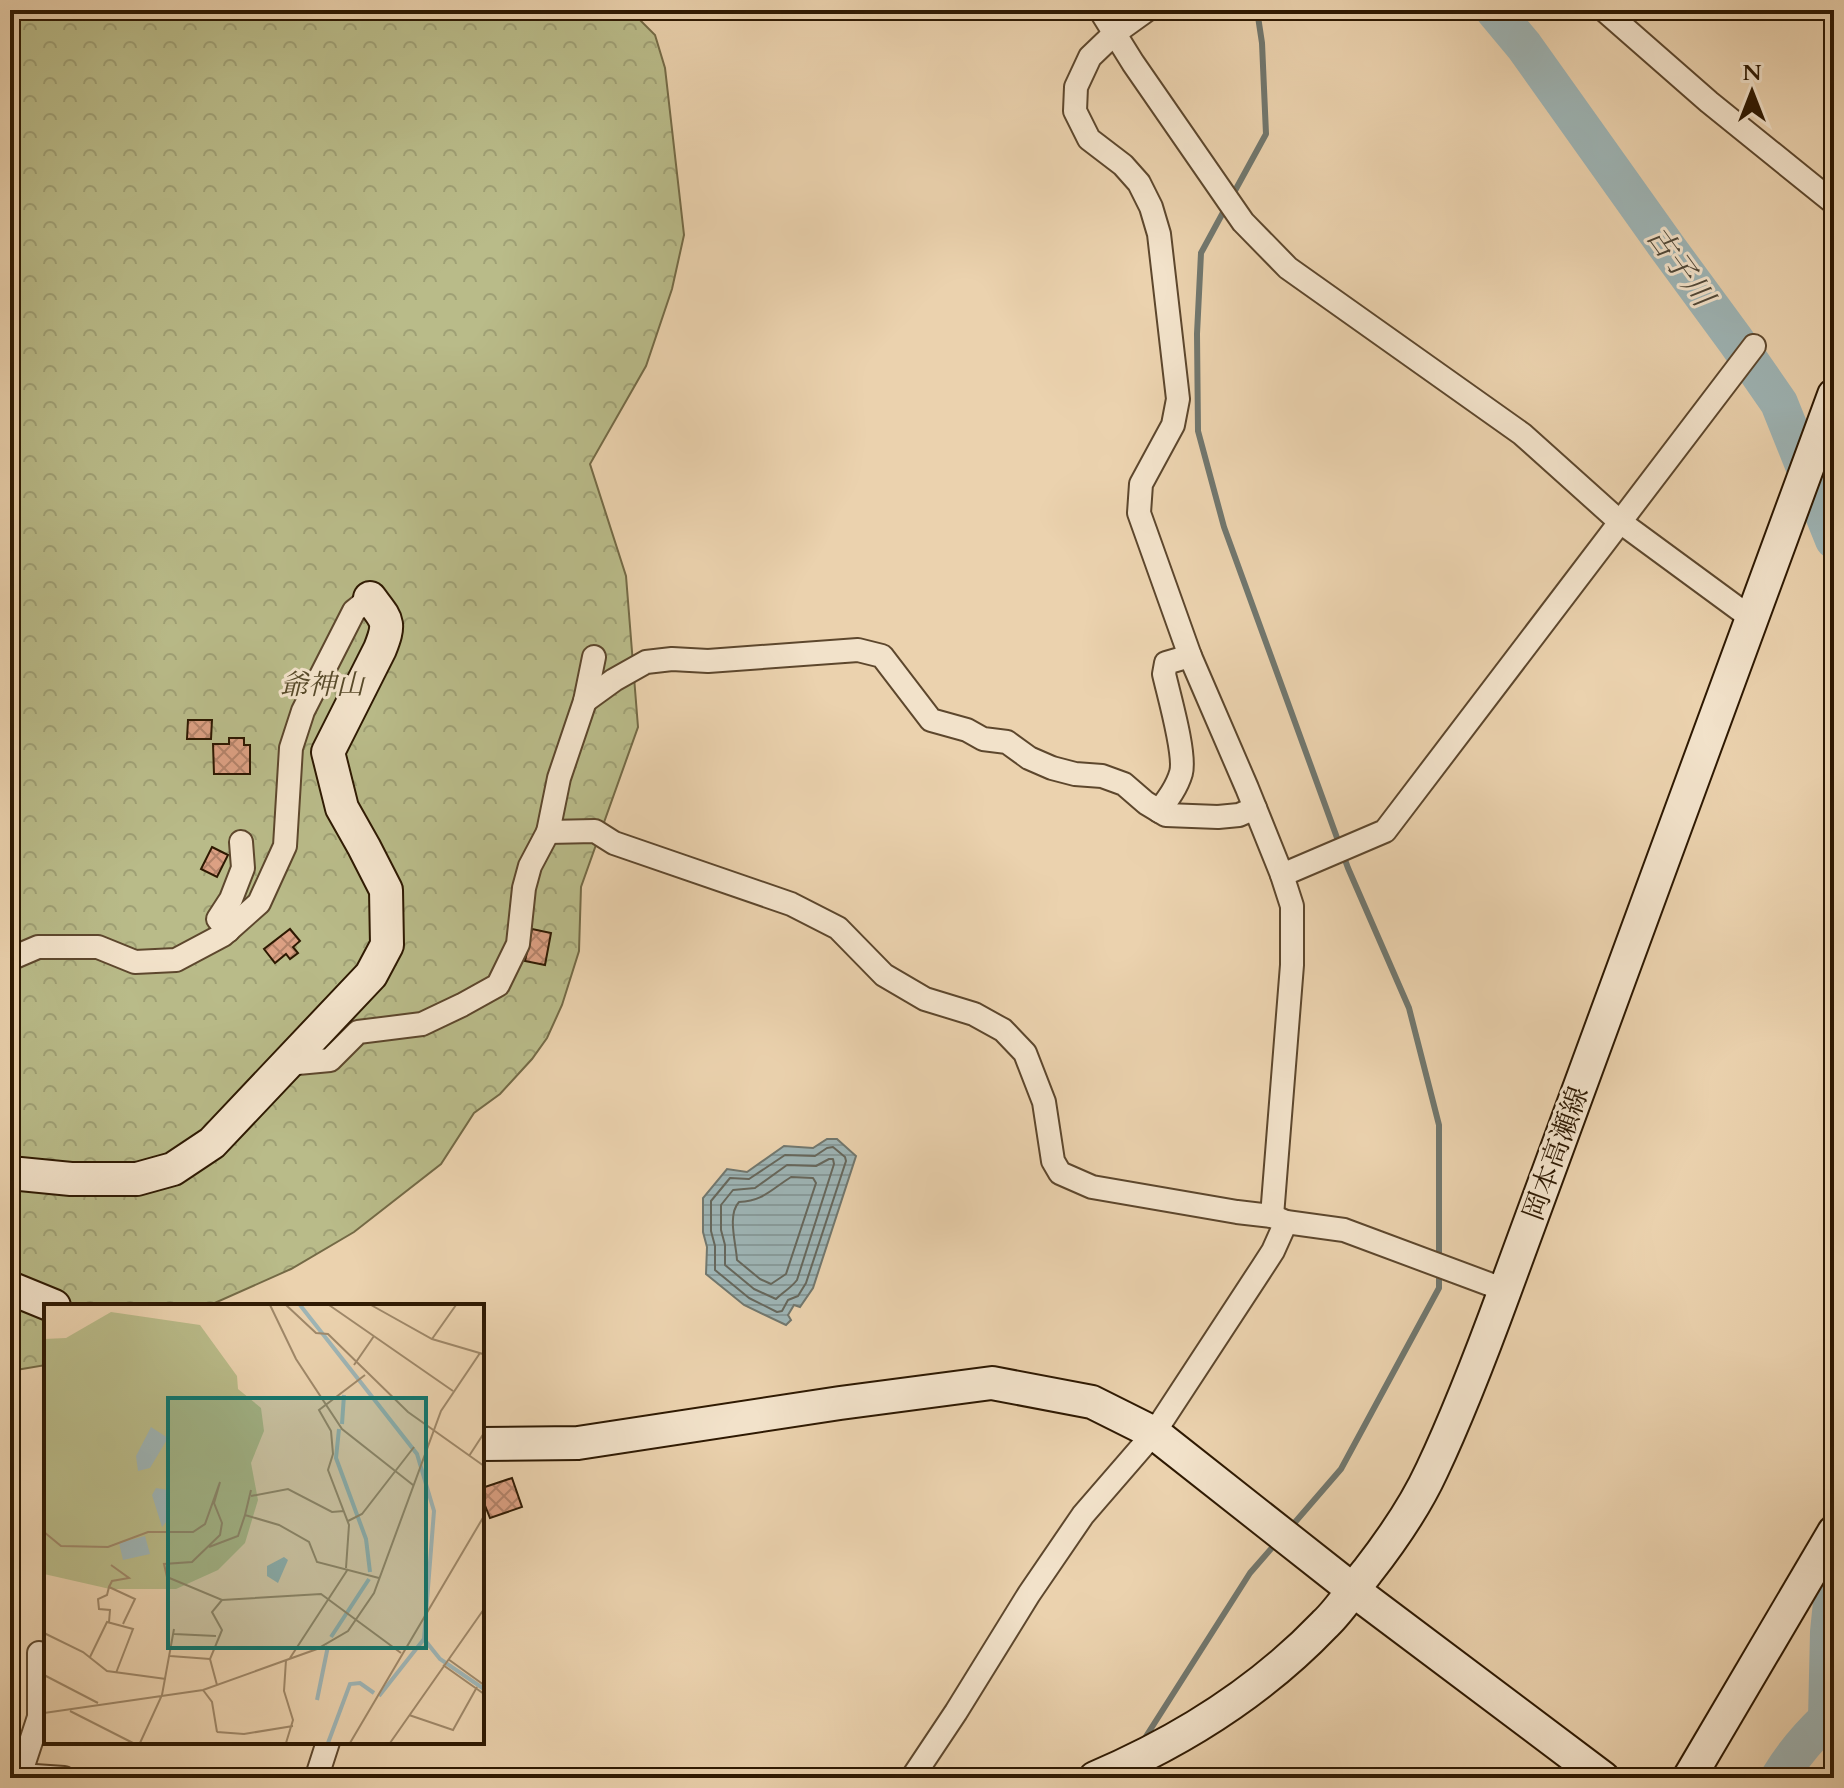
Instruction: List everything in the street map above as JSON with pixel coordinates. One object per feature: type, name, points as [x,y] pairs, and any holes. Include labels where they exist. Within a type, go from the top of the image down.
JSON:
[{"type":"street","points":[[1100,10],[1243,222],[1288,268],[1522,434],[1619,521],[1751,618]]},
{"type":"street","points":[[912,1778],[1083,1515],[1154,1433],[1273,1251],[1279,1219],[1292,965],[1292,906],[1255,808],[1190,656],[1139,513],[1141,484],[1173,425],[1178,399],[1159,234],[1151,207],[1139,183],[1123,165],[1089,139],[1075,111],[1076,87],[1090,57],[1115,33],[1147,10]]},
{"type":"street","points":[[1604,10],[1709,102],[1834,203]]},
{"type":"street","points":[[1282,875],[1385,831],[1754,346]]},
{"type":"street","name":"岡本高瀬線","points":[[1095,1778],[1204,1723],[1282,1667],[1328,1622],[1353,1590],[1397,1532],[1431,1472],[1467,1392],[1834,395]]},
{"type":"street","points":[[10,959],[38,947],[98,947],[135,962],[176,960],[223,935],[259,903],[285,846],[291,748],[303,711],[354,611],[370,598],[387,624],[387,632],[328,752],[342,808],[386,890],[387,945],[371,975],[212,1143],[173,1169],[137,1179],[71,1179],[10,1173]]},
{"type":"street","points":[[585,701],[646,662],[672,659],[708,661],[858,650],[882,656],[931,720],[967,730],[983,739],[1007,742],[1029,758],[1052,768],[1102,776],[1124,784],[1166,815],[1218,817],[1239,815],[1255,808]]},
{"type":"street","points":[[1159,811],[1172,795],[1182,771],[1181,752],[1164,674],[1166,663],[1190,656]]},
{"type":"street","points":[[287,1064],[330,1060],[358,1032],[422,1024],[498,985],[518,944],[524,888],[530,866],[548,832],[559,778],[585,701],[594,657]]},
{"type":"street","points":[[548,832],[595,831],[614,843],[791,904],[838,928],[884,975],[925,999],[974,1014],[1003,1030],[1025,1053],[1044,1102],[1053,1161],[1060,1173],[1092,1187],[1344,1230],[1505,1290]]},
{"type":"street","points":[[228,931],[218,919],[231,899],[243,868],[241,842]]},
{"type":"street","points":[[10,1288],[49,1304]]},
{"type":"street","points":[[484,1444],[578,1443],[992,1383],[1092,1402],[1154,1433],[1353,1590],[1603,1778]]},
{"type":"street","points":[[1689,1778],[1834,1532]]},
{"type":"street","points":[[39,1653],[42,1687],[39,1717],[20,1777],[64,1778]]},
{"type":"street","points":[[318,1778],[327,1744]]},
{"type":"green space","name":"爺神山","points":[[10,10],[622,10],[638,18],[655,35],[665,68],[684,235],[672,289],[646,366],[590,464],[626,576],[638,727],[581,887],[579,951],[562,1005],[547,1038],[532,1059],[500,1094],[474,1113],[441,1164],[354,1232],[291,1269],[212,1304],[44,1304],[44,1365],[10,1371]]},
{"type":"water","points":[[827,1139],[837,1139],[856,1156],[813,1288],[800,1307],[794,1305],[788,1315],[791,1320],[786,1325],[744,1305],[706,1274],[703,1198],[727,1169],[747,1172],[784,1146],[813,1148]]},
{"type":"building","points":[[188,720],[212,720],[211,739],[187,739]]},
{"type":"building","points":[[229,738],[244,738],[244,745],[250,745],[250,774],[214,774],[213,744],[229,744]]},
{"type":"building","points":[[212,847],[228,855],[217,877],[201,869]]},
{"type":"building","points":[[290,929],[300,941],[293,947],[298,953],[290,959],[286,954],[275,963],[264,949]]},
{"type":"building","points":[[532,929],[551,933],[545,965],[525,961]]},
{"type":"building","points":[[512,1478],[522,1507],[490,1518],[484,1503],[484,1484],[485,1487]]},
{"type":"waterway","points":[[1231,198],[1266,134],[1262,43],[1257,10]]},
{"type":"waterway","name":"古子川","points":[[1494,10],[1524,46],[1779,403],[1834,540]]},
{"type":"waterway","points":[[1226,207],[1201,253],[1197,334],[1198,431],[1224,527],[1348,868],[1409,1008],[1439,1125],[1439,1260]]},
{"type":"waterway","points":[[1290,1528],[1341,1469],[1439,1288],[1439,1271]]},
{"type":"waterway","points":[[1145,1742],[1250,1573],[1277,1542]]},
{"type":"waterway","name":"古子川","points":[[1834,1583],[1829,1632],[1827,1719],[1834,1727]]},
{"type":"waterway","points":[[1779,1778],[1801,1747],[1827,1719]]}]
